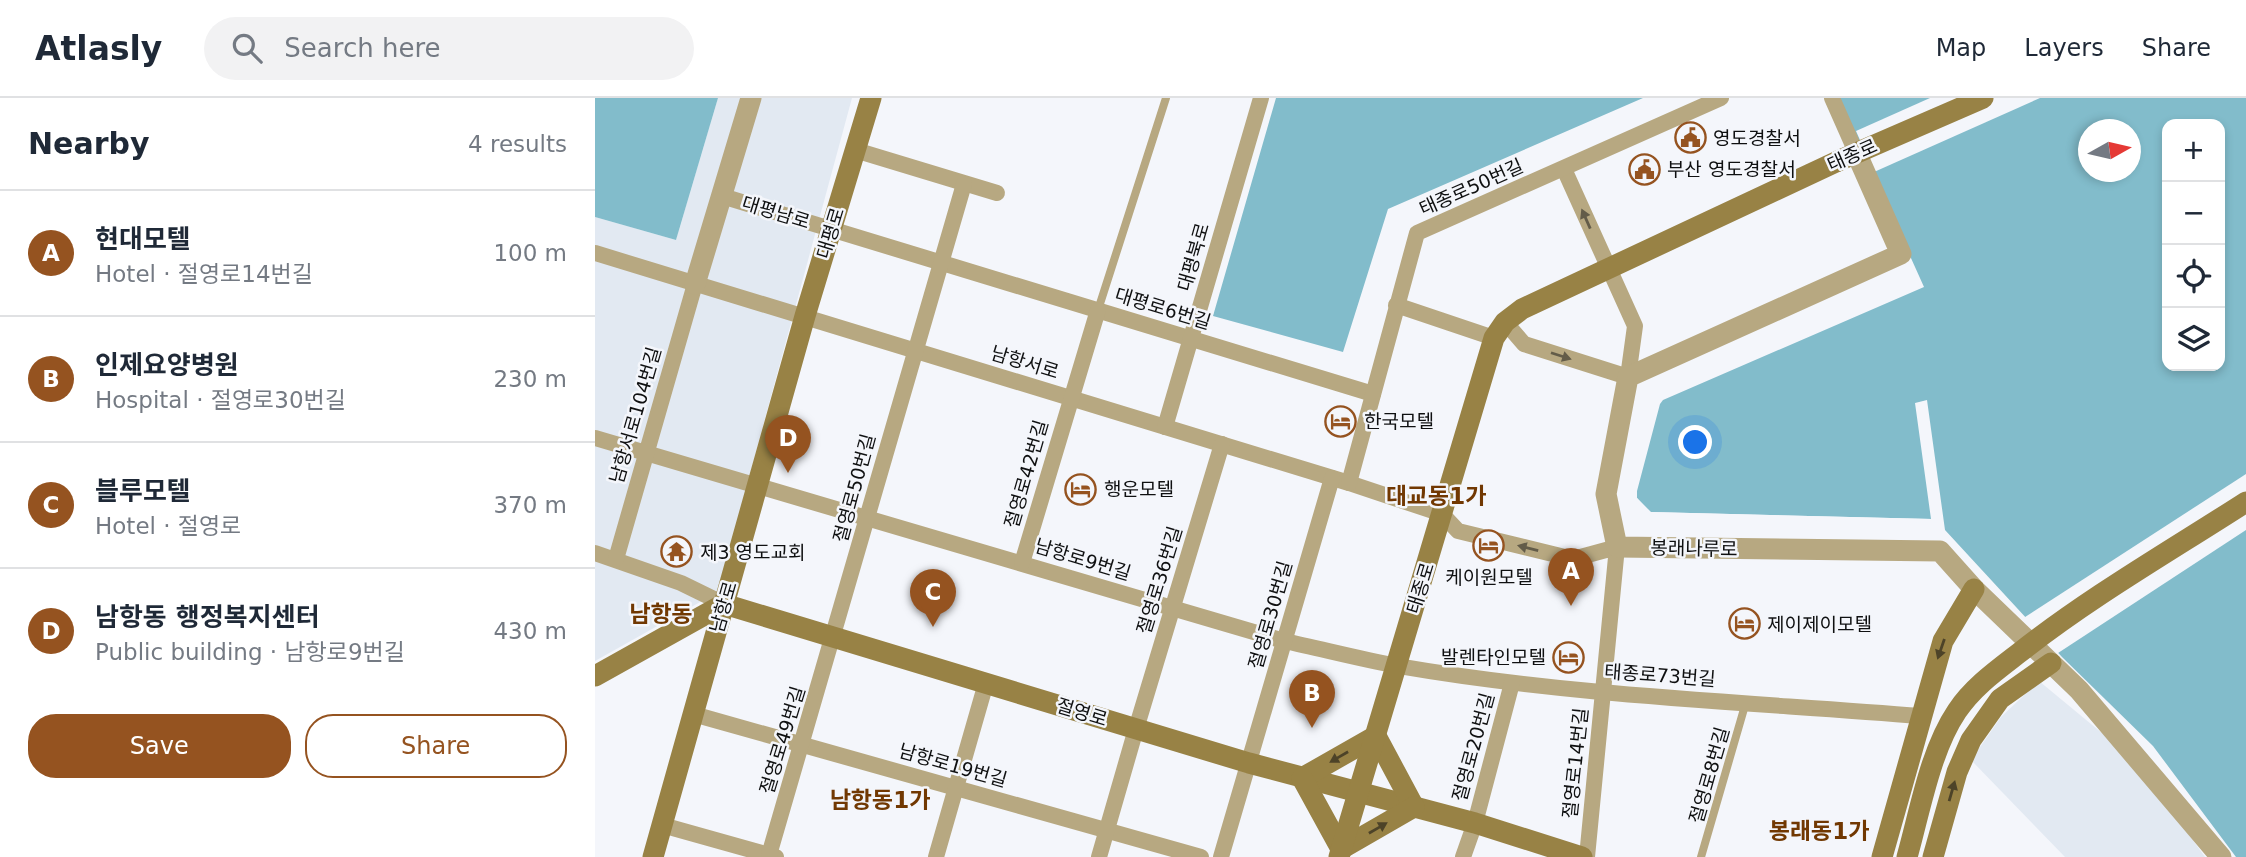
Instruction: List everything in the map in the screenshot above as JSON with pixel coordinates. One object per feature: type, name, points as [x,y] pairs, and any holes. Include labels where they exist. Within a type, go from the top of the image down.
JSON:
[{"type":"main road","name":"대평로","points":[[805,316],[870,98]]},
{"type":"main road","name":"태종로","points":[[1340,853],[1499,330],[1522,309],[1847,156],[1983,98]]},
{"type":"main road","name":"남항로","points":[[653,857],[805,316]]},
{"type":"main road","points":[[1907,857],[1947,728],[1975,690],[1992,673],[2053,626],[2246,502]]},
{"type":"main road","points":[[1882,857],[1943,641],[1974,589]]},
{"type":"main road","name":"절영로","points":[[724,604],[1249,763],[1475,823],[1585,857]]},
{"type":"main road","points":[[595,676],[724,604]]},
{"type":"main road","points":[[1933,857],[1957,772],[1971,740],[2000,699],[2051,663]]},
{"type":"main road","points":[[1376,736],[1414,807],[1340,853],[1303,778],[1376,736]]},
{"type":"street","name":"대평남로","points":[[695,284],[751,98]]},
{"type":"street","name":"대평북로","points":[[1165,427],[1261,98]]},
{"type":"street","points":[[1618,547],[1606,494],[1635,326],[1564,169],[1721,98]]},
{"type":"street","points":[[1396,305],[1499,330],[1524,344],[1628,377],[1901,254],[1847,156],[1832,98]]},
{"type":"street","points":[[855,150],[997,193]]},
{"type":"street","name":"태종로50번길","points":[[1349,483],[1417,233],[1564,169]]},
{"type":"street","points":[[914,349],[964,184]]},
{"type":"street","name":"대평남로","points":[[722,196],[831,229]]},
{"type":"street","name":"대평로6번길","points":[[831,229],[1373,394]]},
{"type":"street","name":"남항서로","points":[[595,253],[1349,483],[1442,514],[1458,531],[1573,559],[1618,547]]},
{"type":"street","name":"남항서로104번길","points":[[616,559],[695,284]]},
{"type":"street","name":"절영로42번길","points":[[1022,563],[1098,310]]},
{"type":"street","name":"절영로50번길","points":[[834,638],[914,349]]},
{"type":"street","name":"남항로9번길","points":[[595,438],[1284,641],[1397,666]]},
{"type":"street","name":"절영로36번길","points":[[1099,857],[1222,444]]},
{"type":"street","name":"절영로30번길","points":[[1221,857],[1332,478]]},
{"type":"street","name":"봉래나루로","points":[[1618,547],[1940,551],[1974,589],[2079,690],[2221,857]]},
{"type":"street","name":"절영로14번길","points":[[1585,857],[1618,547]]},
{"type":"street","points":[[595,553],[681,583],[724,604]]},
{"type":"street","name":"절영로49번길","points":[[773,856],[834,638]]},
{"type":"street","name":"태종로73번길","points":[[1397,666],[1512,683],[1921,716]]},
{"type":"street","name":"절영로20번길","points":[[1463,857],[1475,823],[1512,683]]},
{"type":"street","points":[[936,857],[986,684]]},
{"type":"street","name":"남항로19번길","points":[[693,714],[1201,857]]},
{"type":"street","points":[[662,825],[773,856]]},
{"type":"lane","points":[[1098,310],[1165,98]]},
{"type":"lane","name":"절영로8번길","points":[[1701,857],[1747,702]]},
{"type":"shaded area","points":[[718,98],[852,98],[718,592],[595,661],[595,217],[676,240]]},
{"type":"shaded area","points":[[2039,681],[2137,762],[2205,857],[2065,857],[1971,760],[2001,717]]},
{"type":"water","points":[[595,98],[718,98],[676,240],[595,217]]},
{"type":"water","points":[[1276,98],[1643,98],[1388,209],[1343,352],[1213,316]]},
{"type":"water","points":[[1839,98],[2246,98],[2246,857],[2236,857],[2153,746],[2062,657],[1932,519],[1650,512],[1637,498],[1637,491],[1663,400],[1924,287]]},
{"type":"pier","points":[[1930,98],[2040,98],[1874,172],[1856,131]]},
{"type":"pier","points":[[1927,400],[1945,530],[1940,530],[1930,523],[1650,516],[1636,504],[1637,498],[1651,512],[1931,519],[1915,403]]},
{"type":"pier","points":[[2246,474],[2246,530],[2055,655],[2022,619]]},
{"type":"place","name":"영도경찰서","points":[[1690,138]]},
{"type":"place","name":"부산 영도경찰서","points":[[1644,169]]},
{"type":"place","name":"한국모텔","points":[[1341,421]]},
{"type":"place","name":"남항동 행정복지센터","points":[[788,473]]},
{"type":"place","name":"행운모텔","points":[[1081,489]]},
{"type":"place","name":"케이원모텔","points":[[1489,546]]},
{"type":"place","name":"제3 영도교회","points":[[677,552]]},
{"type":"place","name":"현대모텔","points":[[1571,606]]},
{"type":"place","name":"제이제이모텔","points":[[1744,624]]},
{"type":"place","name":"블루모텔","points":[[933,627]]},
{"type":"place","name":"발렌타인모텔","points":[[1569,657]]},
{"type":"place","name":"인제요양병원","points":[[1312,728]]},
{"type":"district","name":"대교동1가","points":[[1436,496]]},
{"type":"district","name":"남항동","points":[[661,614]]},
{"type":"district","name":"남항동1가","points":[[880,800]]},
{"type":"district","name":"봉래동1가","points":[[1819,831]]}]
